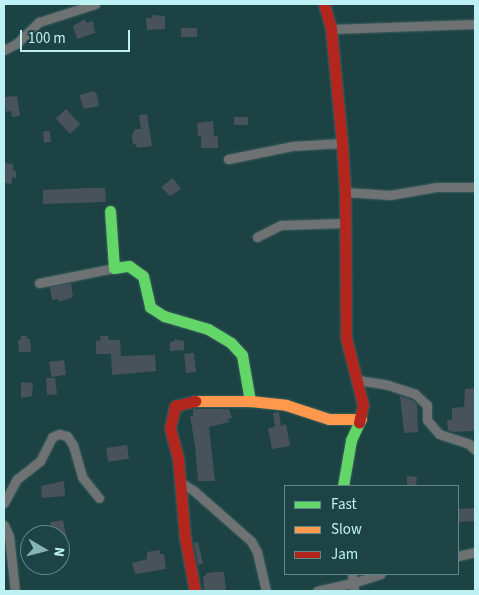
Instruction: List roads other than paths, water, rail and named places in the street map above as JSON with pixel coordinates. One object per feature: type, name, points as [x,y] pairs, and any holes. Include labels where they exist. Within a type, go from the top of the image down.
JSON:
[{"type":"street","points":[[4,50],[16,44],[39,22],[95,4]]},
{"type":"street","points":[[324,4],[331,29],[342,143],[345,192],[346,338],[363,405],[361,419],[351,440],[343,485]]},
{"type":"street","points":[[331,29],[475,24]]},
{"type":"street","points":[[228,159],[292,146],[342,143]]},
{"type":"street","points":[[345,192],[390,195],[437,187],[475,187]]},
{"type":"street","points":[[110,211],[114,268]]},
{"type":"street","points":[[257,237],[281,225],[345,223]]},
{"type":"street","points":[[39,282],[129,266],[143,276],[150,307],[164,316],[208,329],[231,343],[242,355],[250,400]]},
{"type":"street","points":[[358,380],[388,385],[415,394],[427,405],[427,420],[439,434],[469,444],[475,450]]},
{"type":"street","points":[[194,591],[185,538],[178,458],[170,428],[175,406],[195,402],[250,400],[286,405],[329,419],[361,419]]},
{"type":"street","points":[[4,503],[18,480],[40,461],[52,437],[59,434],[67,436],[73,445],[82,477],[100,498]]},
{"type":"street","points":[[180,482],[193,490],[251,541],[256,552],[266,591]]},
{"type":"street","points":[[4,525],[10,536],[15,591]]},
{"type":"street","points":[[459,556],[475,552]]},
{"type":"street","points":[[317,591],[378,575]]}]
